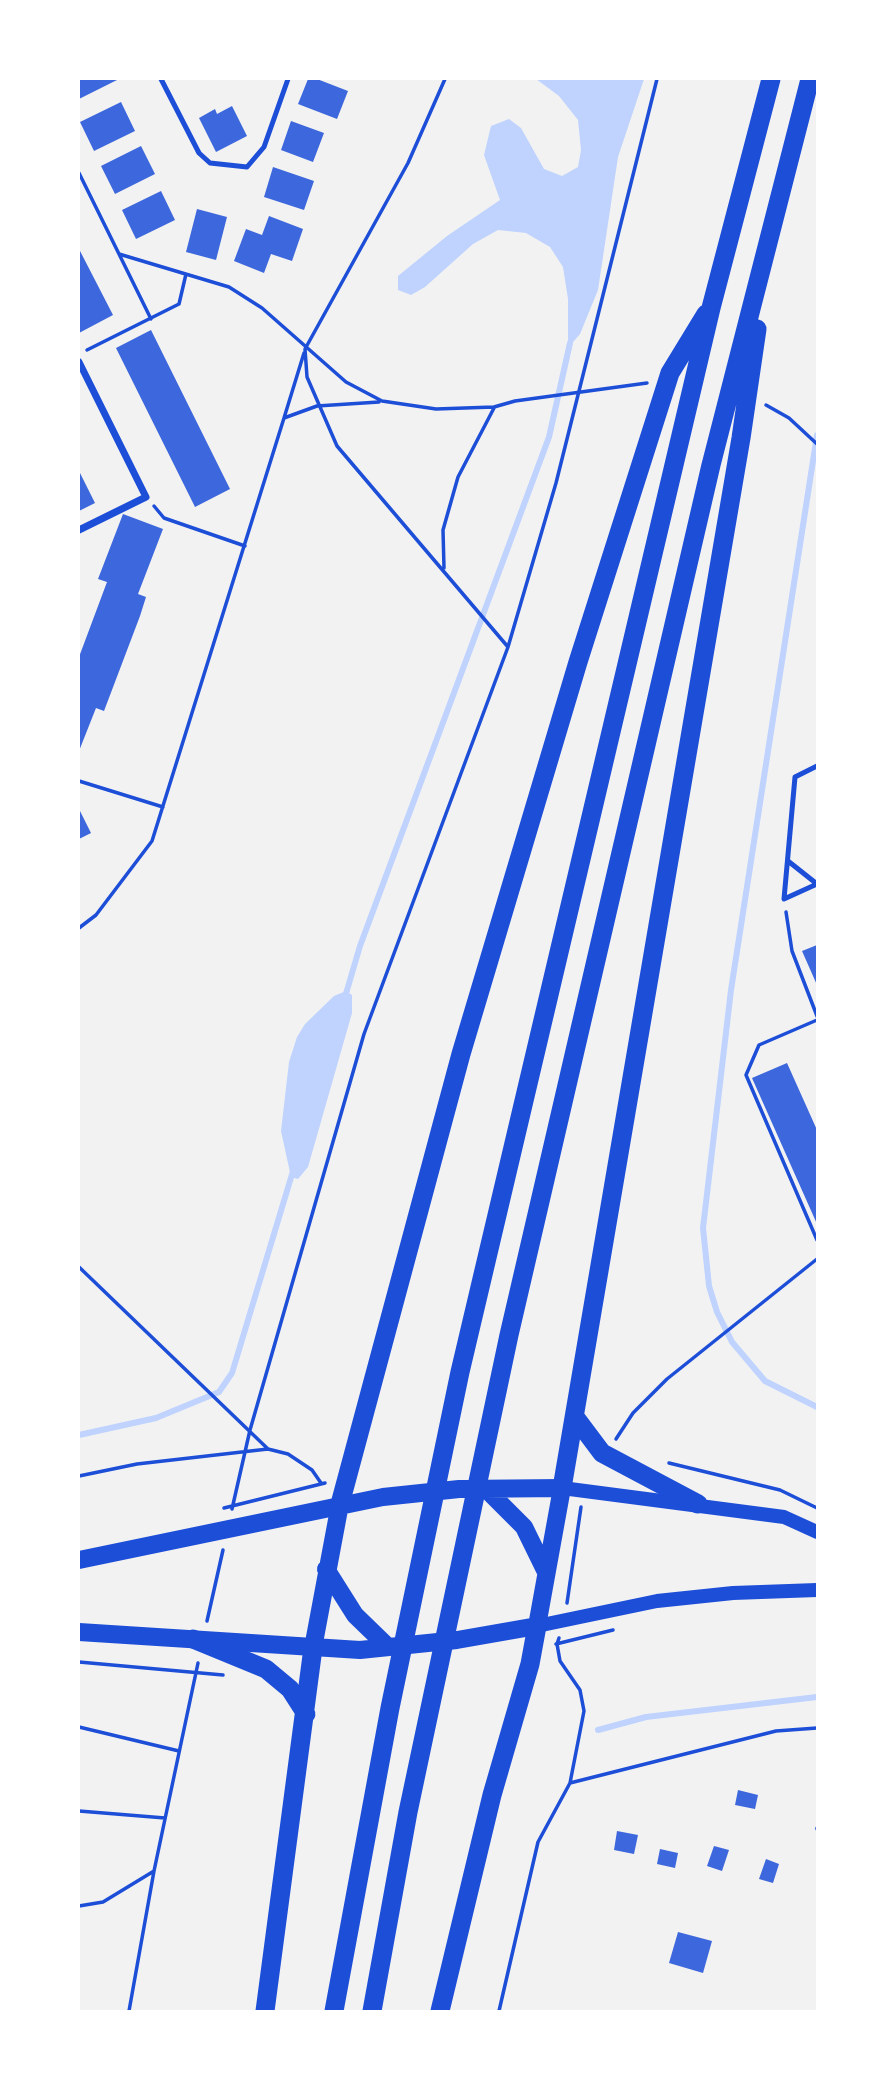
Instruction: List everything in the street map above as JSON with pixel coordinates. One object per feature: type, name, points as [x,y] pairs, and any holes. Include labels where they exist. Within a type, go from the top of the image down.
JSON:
[{"type":"highway","points":[[334,2011],[390,1709],[457,1384],[711,308],[771,79]]},
{"type":"highway","points":[[372,2011],[413,1788],[509,1335],[698,519],[810,79]]},
{"type":"highway","points":[[562,1488],[741,438],[767,248]]},
{"type":"highway","points":[[340,1504],[461,1054],[578,662],[670,373],[688,339],[711,308]]},
{"type":"highway","points":[[575,1417],[602,1453],[698,1504]]},
{"type":"highway","points":[[440,2011],[492,1795],[530,1664],[537,1626]]},
{"type":"highway","points":[[199,1633],[280,1679],[306,1714]]},
{"type":"highway","points":[[265,2011],[313,1648]]},
{"type":"main road","points":[[485,1488],[524,1527],[546,1572]]},
{"type":"main road","points":[[79,1560],[340,1504],[405,1494],[485,1488],[562,1488],[698,1504],[784,1517],[817,1532]]},
{"type":"main road","points":[[537,1626],[562,1488]]},
{"type":"main road","points":[[313,1648],[340,1504]]},
{"type":"main road","points":[[326,1569],[366,1628],[388,1647]]},
{"type":"main road","points":[[244,1660],[313,1648],[360,1650],[480,1637],[657,1601],[733,1592],[817,1590]]},
{"type":"main road","points":[[79,1632],[160,1637],[199,1633]]},
{"type":"street","points":[[79,362],[146,496],[79,530]]},
{"type":"lane","points":[[161,79],[199,153],[211,163],[247,166],[264,147],[288,79]]},
{"type":"lane","points":[[784,900],[795,777],[817,766]]},
{"type":"lane","points":[[784,900],[817,884],[788,861]]},
{"type":"path","points":[[79,928],[96,915],[152,841],[305,349],[408,163],[445,79]]},
{"type":"path","points":[[235,1496],[250,1430],[364,1034],[508,647],[556,483],[657,79]]},
{"type":"path","points":[[79,173],[151,319]]},
{"type":"path","points":[[119,254],[229,288],[262,307],[305,349],[346,382],[382,401]]},
{"type":"path","points":[[79,354],[179,304],[186,274]]},
{"type":"path","points":[[305,349],[307,377],[337,446],[508,647]]},
{"type":"path","points":[[284,418],[317,405],[382,401],[436,409],[494,407],[515,401]]},
{"type":"path","points":[[444,570],[443,530],[458,477],[494,407]]},
{"type":"path","points":[[146,496],[164,518],[245,546]]},
{"type":"path","points":[[79,781],[163,807]]},
{"type":"path","points":[[784,900],[792,951],[817,1018],[759,1045],[746,1075],[817,1240]]},
{"type":"path","points":[[620,1447],[613,1443],[633,1413],[667,1379],[708,1349],[817,1259]]},
{"type":"path","points":[[79,1268],[268,1449]]},
{"type":"path","points":[[79,1476],[137,1464],[268,1449],[288,1454],[312,1470],[322,1483]]},
{"type":"path","points":[[666,1463],[729,1475],[780,1490],[817,1508]]},
{"type":"path","points":[[499,2011],[538,1842],[570,1783],[584,1711],[580,1690],[560,1661],[557,1644],[565,1621],[584,1490]]},
{"type":"path","points":[[214,1510],[280,1494]]},
{"type":"path","points":[[199,1633],[224,1546]]},
{"type":"path","points":[[557,1644],[617,1629]]},
{"type":"path","points":[[79,1662],[157,1668],[244,1660]]},
{"type":"path","points":[[129,2011],[154,1871],[194,1681]]},
{"type":"path","points":[[79,1727],[179,1751]]},
{"type":"path","points":[[570,1783],[776,1731],[817,1728]]},
{"type":"path","points":[[79,1811],[165,1818]]},
{"type":"path","points":[[79,1906],[103,1902],[154,1871]]},
{"type":"water","points":[[536,79],[644,79],[618,157],[598,290],[580,334],[568,348],[568,299],[563,267],[550,247],[526,233],[498,230],[473,244],[425,287],[411,295],[398,290],[398,276],[447,236],[500,200],[484,155],[491,126],[509,119],[521,128],[544,169],[562,176],[578,167],[581,150],[578,120],[559,96]]},
{"type":"water","points":[[346,991],[352,995],[352,1013],[308,1167],[298,1179],[291,1177],[281,1131],[289,1062],[297,1037],[305,1024],[334,996]]},
{"type":"building","points":[[79,79],[119,79],[79,99]]},
{"type":"building","points":[[308,79],[317,79],[348,91],[337,119],[298,104]]},
{"type":"building","points":[[121,102],[135,131],[94,151],[80,122]]},
{"type":"building","points":[[232,106],[247,136],[216,152],[199,118],[215,109],[217,114]]},
{"type":"building","points":[[291,121],[324,133],[313,162],[281,150]]},
{"type":"building","points":[[141,146],[155,174],[115,194],[101,166]]},
{"type":"building","points":[[273,167],[314,181],[304,210],[264,197]]},
{"type":"building","points":[[161,191],[175,220],[136,239],[122,210]]},
{"type":"building","points":[[197,209],[227,217],[216,260],[186,252]]},
{"type":"building","points":[[269,216],[303,229],[292,261],[271,254],[264,273],[234,261],[246,229],[262,235]]},
{"type":"building","points":[[79,249],[113,315],[79,333]]},
{"type":"building","points":[[151,330],[230,489],[195,507],[116,348]]},
{"type":"building","points":[[79,471],[95,503],[79,511]]},
{"type":"building","points":[[123,514],[163,529],[138,594],[146,597],[140,616],[104,711],[96,708],[79,751],[79,657],[107,582],[98,579]]},
{"type":"building","points":[[79,809],[91,833],[79,839]]},
{"type":"building","points":[[817,945],[817,985],[802,951]]},
{"type":"building","points":[[787,1063],[817,1130],[817,1224],[752,1078]]},
{"type":"building","points":[[738,1790],[758,1795],[755,1809],[735,1805]]},
{"type":"building","points":[[617,1831],[638,1835],[634,1854],[614,1850]]},
{"type":"building","points":[[714,1846],[729,1850],[722,1871],[707,1866]]},
{"type":"building","points":[[660,1849],[678,1853],[675,1868],[657,1864]]},
{"type":"building","points":[[766,1859],[779,1864],[773,1883],[759,1879]]},
{"type":"building","points":[[678,1932],[712,1941],[703,1973],[669,1963]]},
{"type":"waterway","points":[[345,997],[360,946],[549,437],[570,343]]},
{"type":"waterway","points":[[817,435],[731,990],[703,1228],[709,1286],[717,1312],[732,1342],[765,1381],[817,1407]]},
{"type":"waterway","points":[[79,1435],[156,1418],[219,1392],[232,1373],[293,1171]]},
{"type":"waterway","points":[[598,1730],[646,1717],[817,1697]]}]
